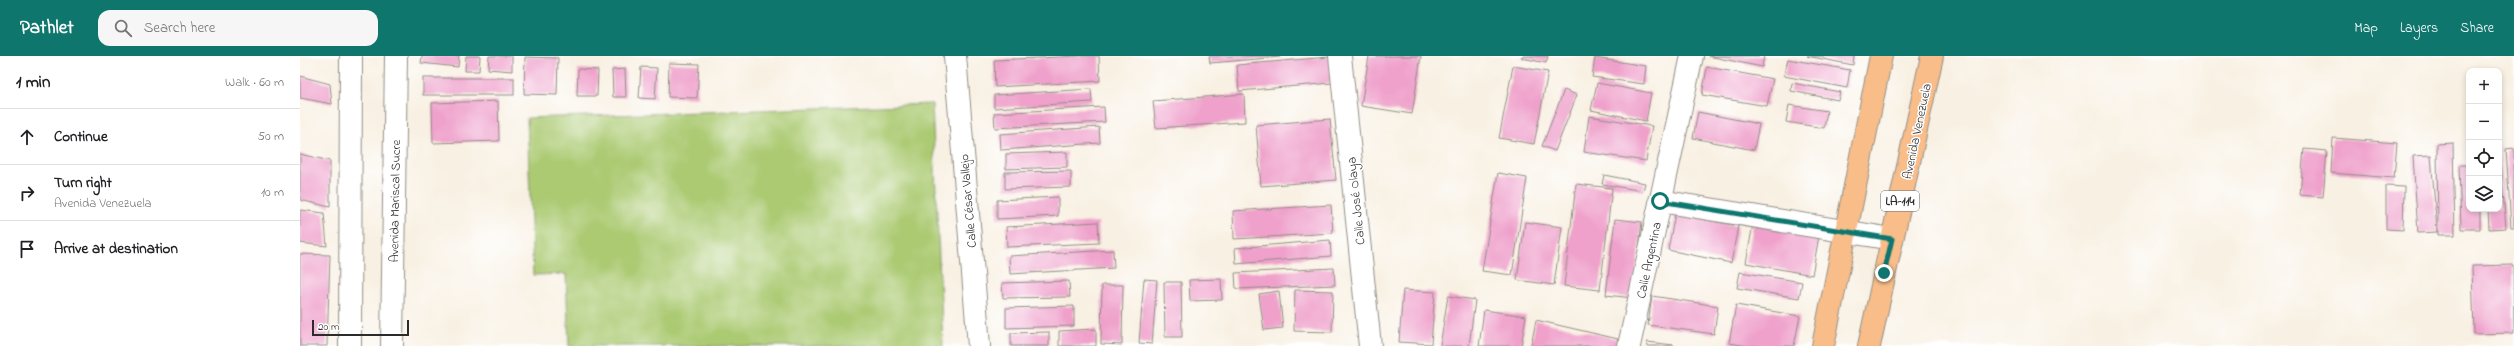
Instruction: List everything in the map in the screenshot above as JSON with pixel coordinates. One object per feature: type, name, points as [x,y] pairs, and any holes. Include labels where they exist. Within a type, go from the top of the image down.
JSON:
[{"type":"main road","points":[[1822,346],[1881,56]]},
{"type":"main road","name":"Avenida Venezuela","points":[[1869,346],[1932,56]]},
{"type":"street","points":[[350,346],[351,56]]},
{"type":"street","name":"Avenida Mariscal Sucre","points":[[392,346],[396,56]]},
{"type":"street","name":"Calle César Vallejo","points":[[955,56],[979,346]]},
{"type":"street","name":"Calle José Olaya","points":[[1340,56],[1370,346]]},
{"type":"street","name":"Calle Argentina","points":[[1629,346],[1692,56]]},
{"type":"street","points":[[1660,201],[1892,239]]},
{"type":"green space","points":[[932,104],[943,346],[569,346],[566,274],[533,275],[527,118]]},
{"type":"building","points":[[422,56],[459,56],[458,67],[421,63]]},
{"type":"building","points":[[466,56],[480,56],[479,71],[465,71]]},
{"type":"building","points":[[489,56],[512,56],[512,71],[488,69]]},
{"type":"building","points":[[1099,56],[1100,81],[995,87],[994,60]]},
{"type":"building","points":[[1209,56],[1280,56],[1280,57],[1210,63]]},
{"type":"building","points":[[1369,56],[1421,56],[1412,114],[1361,106]]},
{"type":"building","points":[[1522,56],[1548,56],[1546,63],[1522,58]]},
{"type":"building","points":[[1708,56],[1764,56],[1762,67]]},
{"type":"building","points":[[1807,56],[1854,56],[1853,65]]},
{"type":"building","points":[[525,57],[558,58],[557,95],[524,94]]},
{"type":"building","points":[[1329,57],[1332,83],[1239,91],[1237,65]]},
{"type":"building","points":[[1595,58],[1646,66],[1644,84],[1592,77]]},
{"type":"building","points":[[1788,59],[1850,70],[1847,88],[1784,76]]},
{"type":"building","points":[[669,63],[699,64],[697,98],[668,97]]},
{"type":"building","points":[[1513,66],[1548,72],[1534,144],[1499,138]]},
{"type":"building","points":[[641,67],[657,68],[655,99],[639,98]]},
{"type":"building","points":[[1707,67],[1773,79],[1767,106],[1702,95]]},
{"type":"building","points":[[578,69],[598,70],[597,96],[577,96]]},
{"type":"building","points":[[625,69],[626,97],[613,97],[612,70]]},
{"type":"building","points":[[300,76],[330,84],[332,104],[300,98]]},
{"type":"building","points":[[423,78],[514,78],[514,95],[423,95]]},
{"type":"building","points":[[1597,83],[1651,93],[1646,121],[1591,110]]},
{"type":"building","points":[[1792,83],[1840,92],[1838,100],[1791,91]]},
{"type":"building","points":[[1091,89],[1092,102],[994,108],[994,95]]},
{"type":"building","points":[[1564,90],[1577,95],[1555,151],[1542,146]]},
{"type":"building","points":[[1244,94],[1245,122],[1156,128],[1153,101]]},
{"type":"building","points":[[498,101],[499,141],[433,143],[432,103]]},
{"type":"building","points":[[1789,105],[1827,111],[1824,128],[1786,122]]},
{"type":"building","points":[[1104,107],[1105,122],[995,128],[994,113]]},
{"type":"building","points":[[1698,112],[1759,124],[1754,150],[1693,138]]},
{"type":"building","points":[[1589,116],[1652,126],[1646,161],[1584,152]]},
{"type":"building","points":[[1330,119],[1336,180],[1261,186],[1256,125]]},
{"type":"building","points":[[1099,127],[1100,143],[1001,150],[1000,134]]},
{"type":"building","points":[[2333,138],[2397,143],[2394,178],[2331,173]]},
{"type":"building","points":[[2453,143],[2455,235],[2438,235],[2437,144]]},
{"type":"building","points":[[2514,148],[2514,227],[2511,227],[2506,149]]},
{"type":"building","points":[[2304,149],[2327,151],[2323,197],[2300,195]]},
{"type":"building","points":[[1067,152],[1067,167],[1006,169],[1006,154]]},
{"type":"building","points":[[300,154],[330,161],[330,207],[300,200]]},
{"type":"building","points":[[2431,155],[2437,232],[2418,233],[2413,156]]},
{"type":"building","points":[[2459,165],[2466,165],[2466,212],[2480,212],[2480,229],[2461,229]]},
{"type":"building","points":[[1071,171],[1071,187],[1005,189],[1005,172]]},
{"type":"building","points":[[1498,173],[1527,178],[1512,275],[1482,271]]},
{"type":"building","points":[[1604,175],[1645,183],[1643,191],[1602,184]]},
{"type":"building","points":[[2502,179],[2506,228],[2489,229],[2488,212],[2502,212]]},
{"type":"building","points":[[1576,184],[1612,188],[1600,290],[1564,286]]},
{"type":"building","points":[[2386,186],[2404,187],[2403,230],[2386,229]]},
{"type":"building","points":[[1058,197],[1058,216],[997,219],[997,200]]},
{"type":"building","points":[[1331,205],[1333,233],[1234,239],[1233,211]]},
{"type":"building","points":[[300,210],[324,213],[327,246],[300,243]]},
{"type":"building","points":[[1675,214],[1738,226],[1731,263],[1668,250]]},
{"type":"building","points":[[1615,219],[1642,222],[1633,298],[1606,295]]},
{"type":"building","points":[[1098,222],[1099,243],[1007,247],[1006,227]]},
{"type":"building","points":[[1525,222],[1562,227],[1554,285],[1517,280]]},
{"type":"building","points":[[1753,224],[1819,236],[1812,275],[1746,263]]},
{"type":"building","points":[[1330,240],[1331,256],[1236,264],[1235,248]]},
{"type":"building","points":[[1113,250],[1114,268],[1010,274],[1009,256]]},
{"type":"building","points":[[300,254],[330,255],[327,346],[300,346]]},
{"type":"building","points":[[2513,265],[2514,333],[2474,334],[2472,266]]},
{"type":"building","points":[[1334,268],[1335,285],[1236,289],[1235,273]]},
{"type":"building","points":[[1740,272],[1802,282],[1799,298],[1737,288]]},
{"type":"building","points":[[1144,279],[1157,280],[1152,344],[1139,343]]},
{"type":"building","points":[[1221,279],[1222,300],[1190,301],[1189,280]]},
{"type":"building","points":[[1069,281],[1070,297],[1003,298],[1002,283]]},
{"type":"building","points":[[1164,282],[1181,282],[1182,337],[1165,337]]},
{"type":"building","points":[[1102,285],[1123,285],[1122,345],[1101,344]]},
{"type":"building","points":[[1295,290],[1333,291],[1332,332],[1294,331]]},
{"type":"building","points":[[1403,290],[1435,292],[1431,344],[1399,342]]},
{"type":"building","points":[[1279,291],[1283,328],[1264,330],[1259,294]]},
{"type":"building","points":[[1448,296],[1475,300],[1469,346],[1440,346]]},
{"type":"building","points":[[1652,296],[1718,306],[1714,334],[1648,325]]},
{"type":"building","points":[[1736,305],[1800,316],[1794,346],[1747,346],[1729,343]]},
{"type":"building","points":[[1074,306],[1074,326],[1006,328],[1006,308]]},
{"type":"building","points":[[1484,310],[1526,316],[1521,346],[1479,346]]},
{"type":"building","points":[[1536,320],[1618,339],[1616,346],[1531,346]]},
{"type":"building","points":[[1096,329],[1096,346],[1059,346],[1059,331]]},
{"type":"building","points":[[1049,332],[1049,346],[1011,346],[1011,333]]},
{"type":"building","points":[[1647,342],[1674,345],[1674,346],[1647,346]]},
{"type":"route","points":[[1660,201],[1892,239],[1884,273]]}]
